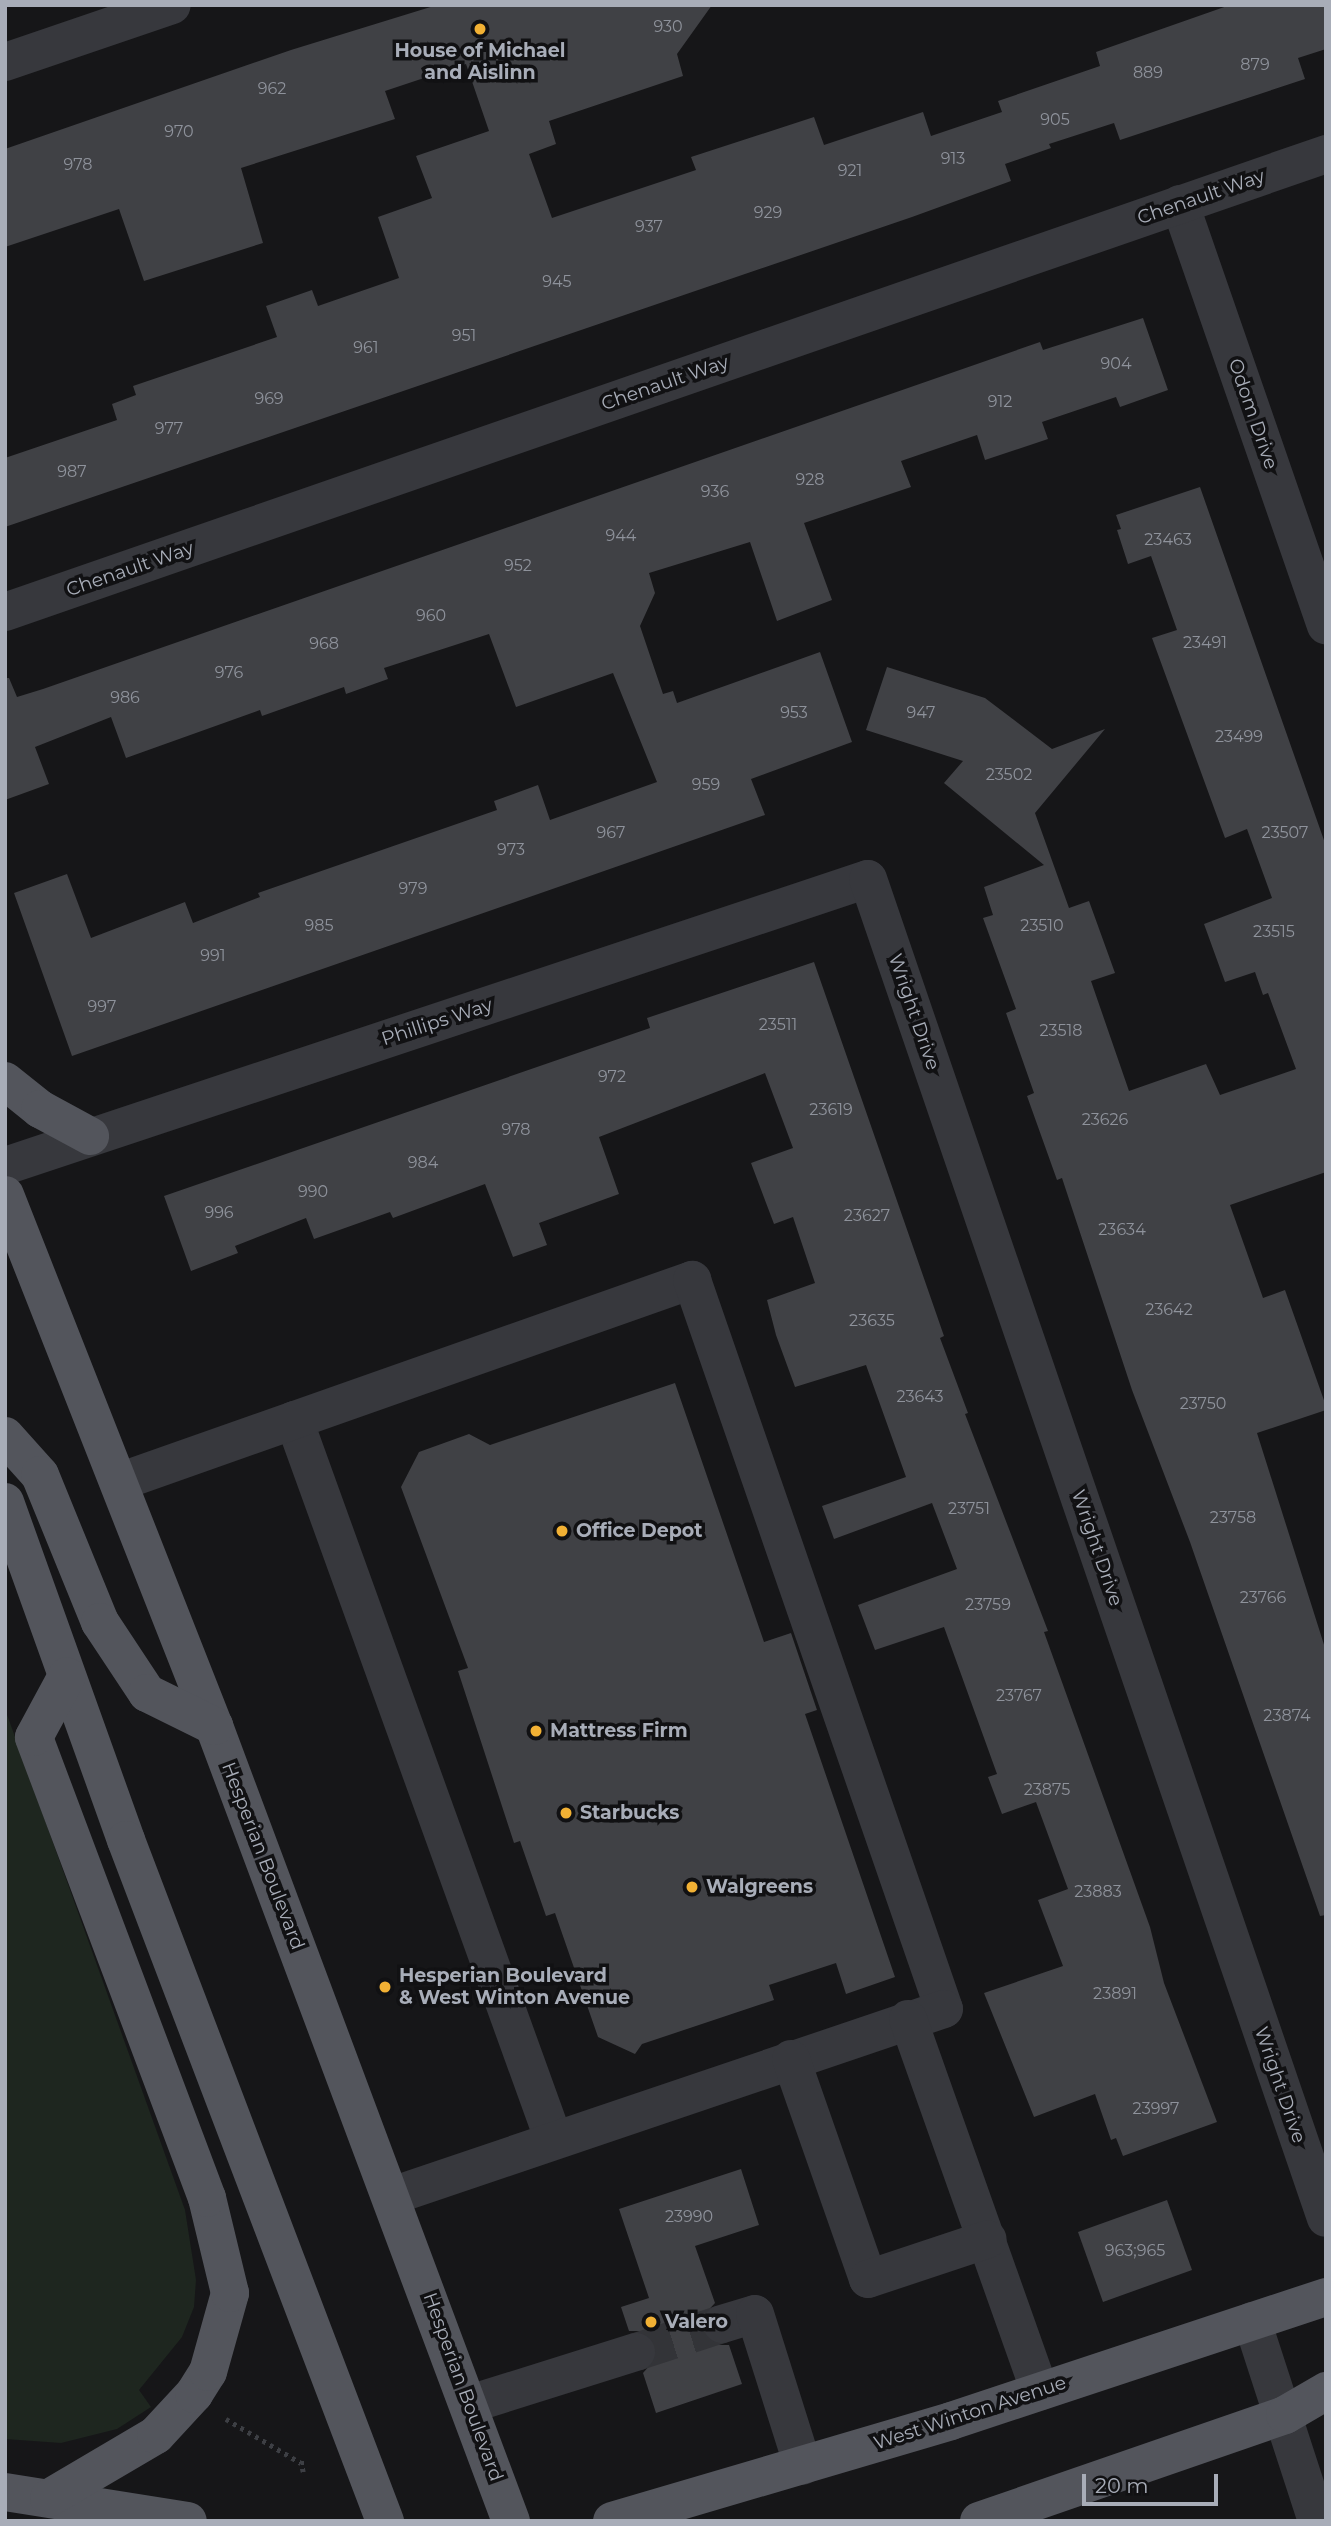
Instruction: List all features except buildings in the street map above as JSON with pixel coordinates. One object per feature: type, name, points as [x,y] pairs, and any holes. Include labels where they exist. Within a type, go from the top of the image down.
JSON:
[{"type":"main road","points":[[5,1081],[40,1109],[90,1136]]},
{"type":"main road","name":"Hesperian Boulevard","points":[[5,1195],[214,1726],[393,2196],[511,2521]]},
{"type":"main road","points":[[5,1436],[40,1475],[100,1622],[147,1693],[214,1726]]},
{"type":"main road","points":[[5,1502],[67,1676],[385,2521]]},
{"type":"main road","points":[[49,2498],[156,2435],[194,2394],[208,2372],[230,2293],[207,2198],[33,1737],[67,1676]]},
{"type":"main road","name":"West Winton Avenue","points":[[612,2521],[803,2466],[1326,2297]]},
{"type":"main road","points":[[983,2520],[1285,2415],[1326,2391]]},
{"type":"main road","points":[[5,2492],[188,2521]]},
{"type":"street","points":[[5,62],[172,5]]},
{"type":"street","name":"Chenault Way","points":[[5,612],[1326,154]]},
{"type":"street","name":"Odom Drive","points":[[1180,204],[1326,625]]},
{"type":"street","name":"Phillips Way","points":[[5,1166],[868,879]]},
{"type":"street","name":"Wright Drive","points":[[868,879],[1326,2218]]},
{"type":"street","points":[[119,1482],[692,1280],[944,2009],[553,2138],[393,2196]]},
{"type":"street","points":[[294,1420],[553,2138]]},
{"type":"street","points":[[908,2019],[1040,2391]]},
{"type":"street","points":[[791,2059],[868,2279],[988,2239]]},
{"type":"street","points":[[722,2324],[755,2315],[803,2466]]},
{"type":"street","points":[[1252,2321],[1285,2415],[1317,2521]]},
{"type":"street","points":[[470,2404],[636,2352]]},
{"type":"path","points":[[213,2412],[301,2463],[309,2463]]},
{"type":"path","points":[[301,2463],[303,2472]]},
{"type":"shaded area","points":[[5,1709],[185,2210],[196,2280],[194,2307],[182,2337],[139,2390],[151,2407],[117,2429],[61,2443],[5,2439]]},
{"type":"tunnel","points":[[636,2352],[722,2324]]},
{"type":"place","name":"House of Michael and Aislinn","points":[[480,29]]},
{"type":"place","name":"Office Depot","points":[[562,1531]]},
{"type":"place","name":"Mattress Firm","points":[[536,1731]]},
{"type":"place","name":"Starbucks","points":[[566,1813]]},
{"type":"place","name":"Walgreens","points":[[692,1887]]},
{"type":"place","name":"Hesperian Boulevard & West Winton Avenue","points":[[385,1987]]},
{"type":"place","name":"Valero","points":[[651,2322]]}]
